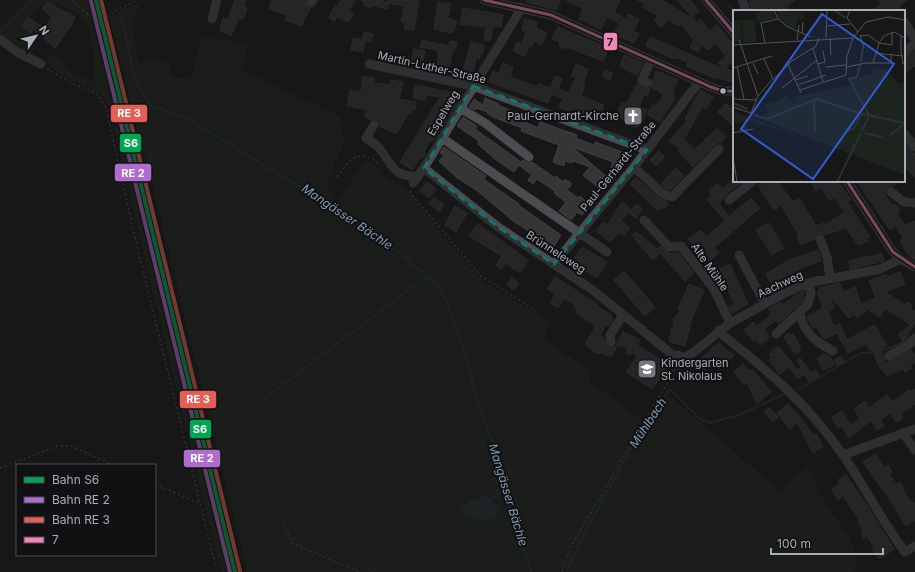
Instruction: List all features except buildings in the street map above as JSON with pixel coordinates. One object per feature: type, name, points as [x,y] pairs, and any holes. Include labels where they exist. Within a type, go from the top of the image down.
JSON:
[{"type":"street","points":[[212,19],[217,0]]},
{"type":"street","points":[[484,0],[551,15],[699,82],[722,91],[733,91]]},
{"type":"street","points":[[706,0],[733,32]]},
{"type":"street","points":[[742,0],[746,10]]},
{"type":"street","name":"Espelweg","points":[[418,176],[518,14],[520,7]]},
{"type":"street","points":[[905,24],[914,43]]},
{"type":"street","points":[[905,31],[914,43]]},
{"type":"street","points":[[0,38],[17,52],[41,64]]},
{"type":"street","points":[[905,51],[914,43]]},
{"type":"street","points":[[648,83],[642,80],[651,60]]},
{"type":"street","name":"Martin-Luther-Straße","points":[[369,64],[473,86],[647,150]]},
{"type":"street","name":"Paul-Gerhardt-Straße","points":[[554,264],[634,167],[699,82]]},
{"type":"street","points":[[460,108],[485,123],[529,157]]},
{"type":"street","points":[[374,125],[366,138],[379,147],[394,170],[401,175],[418,176]]},
{"type":"street","points":[[905,133],[915,147]]},
{"type":"street","points":[[442,138],[607,252]]},
{"type":"street","points":[[634,167],[663,194],[672,197],[719,149]]},
{"type":"street","name":"Brünneleweg","points":[[418,176],[594,291],[677,360]]},
{"type":"street","points":[[729,200],[752,182]]},
{"type":"street","points":[[848,182],[890,248],[901,259],[915,267]]},
{"type":"street","points":[[891,192],[904,202],[915,204]]},
{"type":"street","name":"Alte Mühle","points":[[644,220],[668,247],[681,246],[714,289],[730,323]]},
{"type":"street","points":[[820,239],[827,257],[830,278]]},
{"type":"street","points":[[739,255],[765,304]]},
{"type":"street","name":"Aachweg","points":[[677,360],[694,352],[730,323],[808,283],[880,269],[901,259]]},
{"type":"street","points":[[776,334],[799,313],[811,299],[808,283]]},
{"type":"street","points":[[799,313],[804,327],[817,342],[833,351]]},
{"type":"street","points":[[611,342],[610,335],[623,315]]},
{"type":"street","points":[[720,330],[725,337],[770,372],[796,397],[843,455],[889,530],[905,552],[915,546]]},
{"type":"street","points":[[889,356],[910,344],[915,338]]},
{"type":"street","points":[[843,455],[915,429]]},
{"type":"street","points":[[903,433],[915,450]]},
{"type":"path","points":[[71,0],[92,17],[96,16]]},
{"type":"path","points":[[111,13],[137,0]]},
{"type":"path","points":[[730,6],[733,10]]},
{"type":"path","points":[[41,64],[60,77],[96,93],[106,108],[136,242],[217,572]]},
{"type":"path","points":[[337,177],[350,159],[356,155],[367,156],[381,164]]},
{"type":"path","points":[[418,176],[410,192],[481,276],[539,313]]},
{"type":"path","points":[[562,572],[570,548],[673,374],[677,360]]},
{"type":"path","points":[[0,468],[58,446],[71,446],[112,464]]},
{"type":"path","points":[[156,484],[201,504]]},
{"type":"path","points":[[284,524],[292,543],[360,572]]},
{"type":"highlighted area","points":[[473,86],[647,150],[554,264],[498,227],[424,168]]},
{"type":"shaded area","points":[[28,0],[91,0],[230,572],[221,572],[107,101],[95,89],[73,81],[57,72],[46,62],[48,55],[58,58],[69,71],[95,82],[95,65],[91,36],[83,20],[77,14],[63,6],[48,1],[28,17],[22,26],[31,33],[36,41],[33,51],[28,54],[0,34],[0,28]]},
{"type":"shaded area","points":[[143,0],[131,21],[139,64],[149,59],[169,63],[174,78],[191,78],[202,36],[248,44],[241,69],[339,116],[344,142],[326,185],[337,202],[365,160],[382,170],[383,175],[408,190],[441,233],[483,281],[546,320],[550,319],[544,339],[589,371],[590,381],[650,426],[669,395],[780,491],[807,466],[825,503],[851,542],[854,551],[855,572],[247,572],[160,215],[109,17]]},
{"type":"shaded area","points":[[482,496],[487,496],[492,500],[498,510],[496,516],[482,521],[462,512],[464,505],[471,500],[479,500]]},
{"type":"waterway","name":"Mangässer Bächle","points":[[122,18],[135,81],[150,105],[192,121],[281,176],[331,204],[384,240],[436,284],[445,298],[462,343],[479,405],[498,457],[509,503],[514,515],[515,524],[531,572]]},
{"type":"waterway","points":[[261,401],[411,288],[429,278]]},
{"type":"waterway","name":"Mühlbach","points":[[880,351],[909,339]]},
{"type":"waterway","name":"Mühlbach","points":[[799,389],[861,353],[876,352]]},
{"type":"waterway","name":"Mühlbach","points":[[567,572],[579,544],[629,452],[670,389],[699,418],[710,423],[739,415],[782,395]]},
{"type":"waterway","points":[[492,499],[504,480]]},
{"type":"waterway","points":[[365,568],[373,572]]},
{"type":"rail line","name":"S6","points":[[96,0],[235,572]]},
{"type":"transit line","points":[[101,0],[240,571]]},
{"type":"transit line","name":"7","points":[[484,0],[551,15],[711,87],[723,91],[733,91]]},
{"type":"transit line","name":"7","points":[[706,0],[733,32]]},
{"type":"transit line","points":[[91,1],[230,572]]},
{"type":"transit line","name":"7","points":[[848,182],[893,252],[915,267]]},
{"type":"place","name":"Paul-Gerhardt-Kirche","points":[[633,116]]},
{"type":"place","name":"Kindergarten St. Nikolaus","points":[[647,369]]}]
